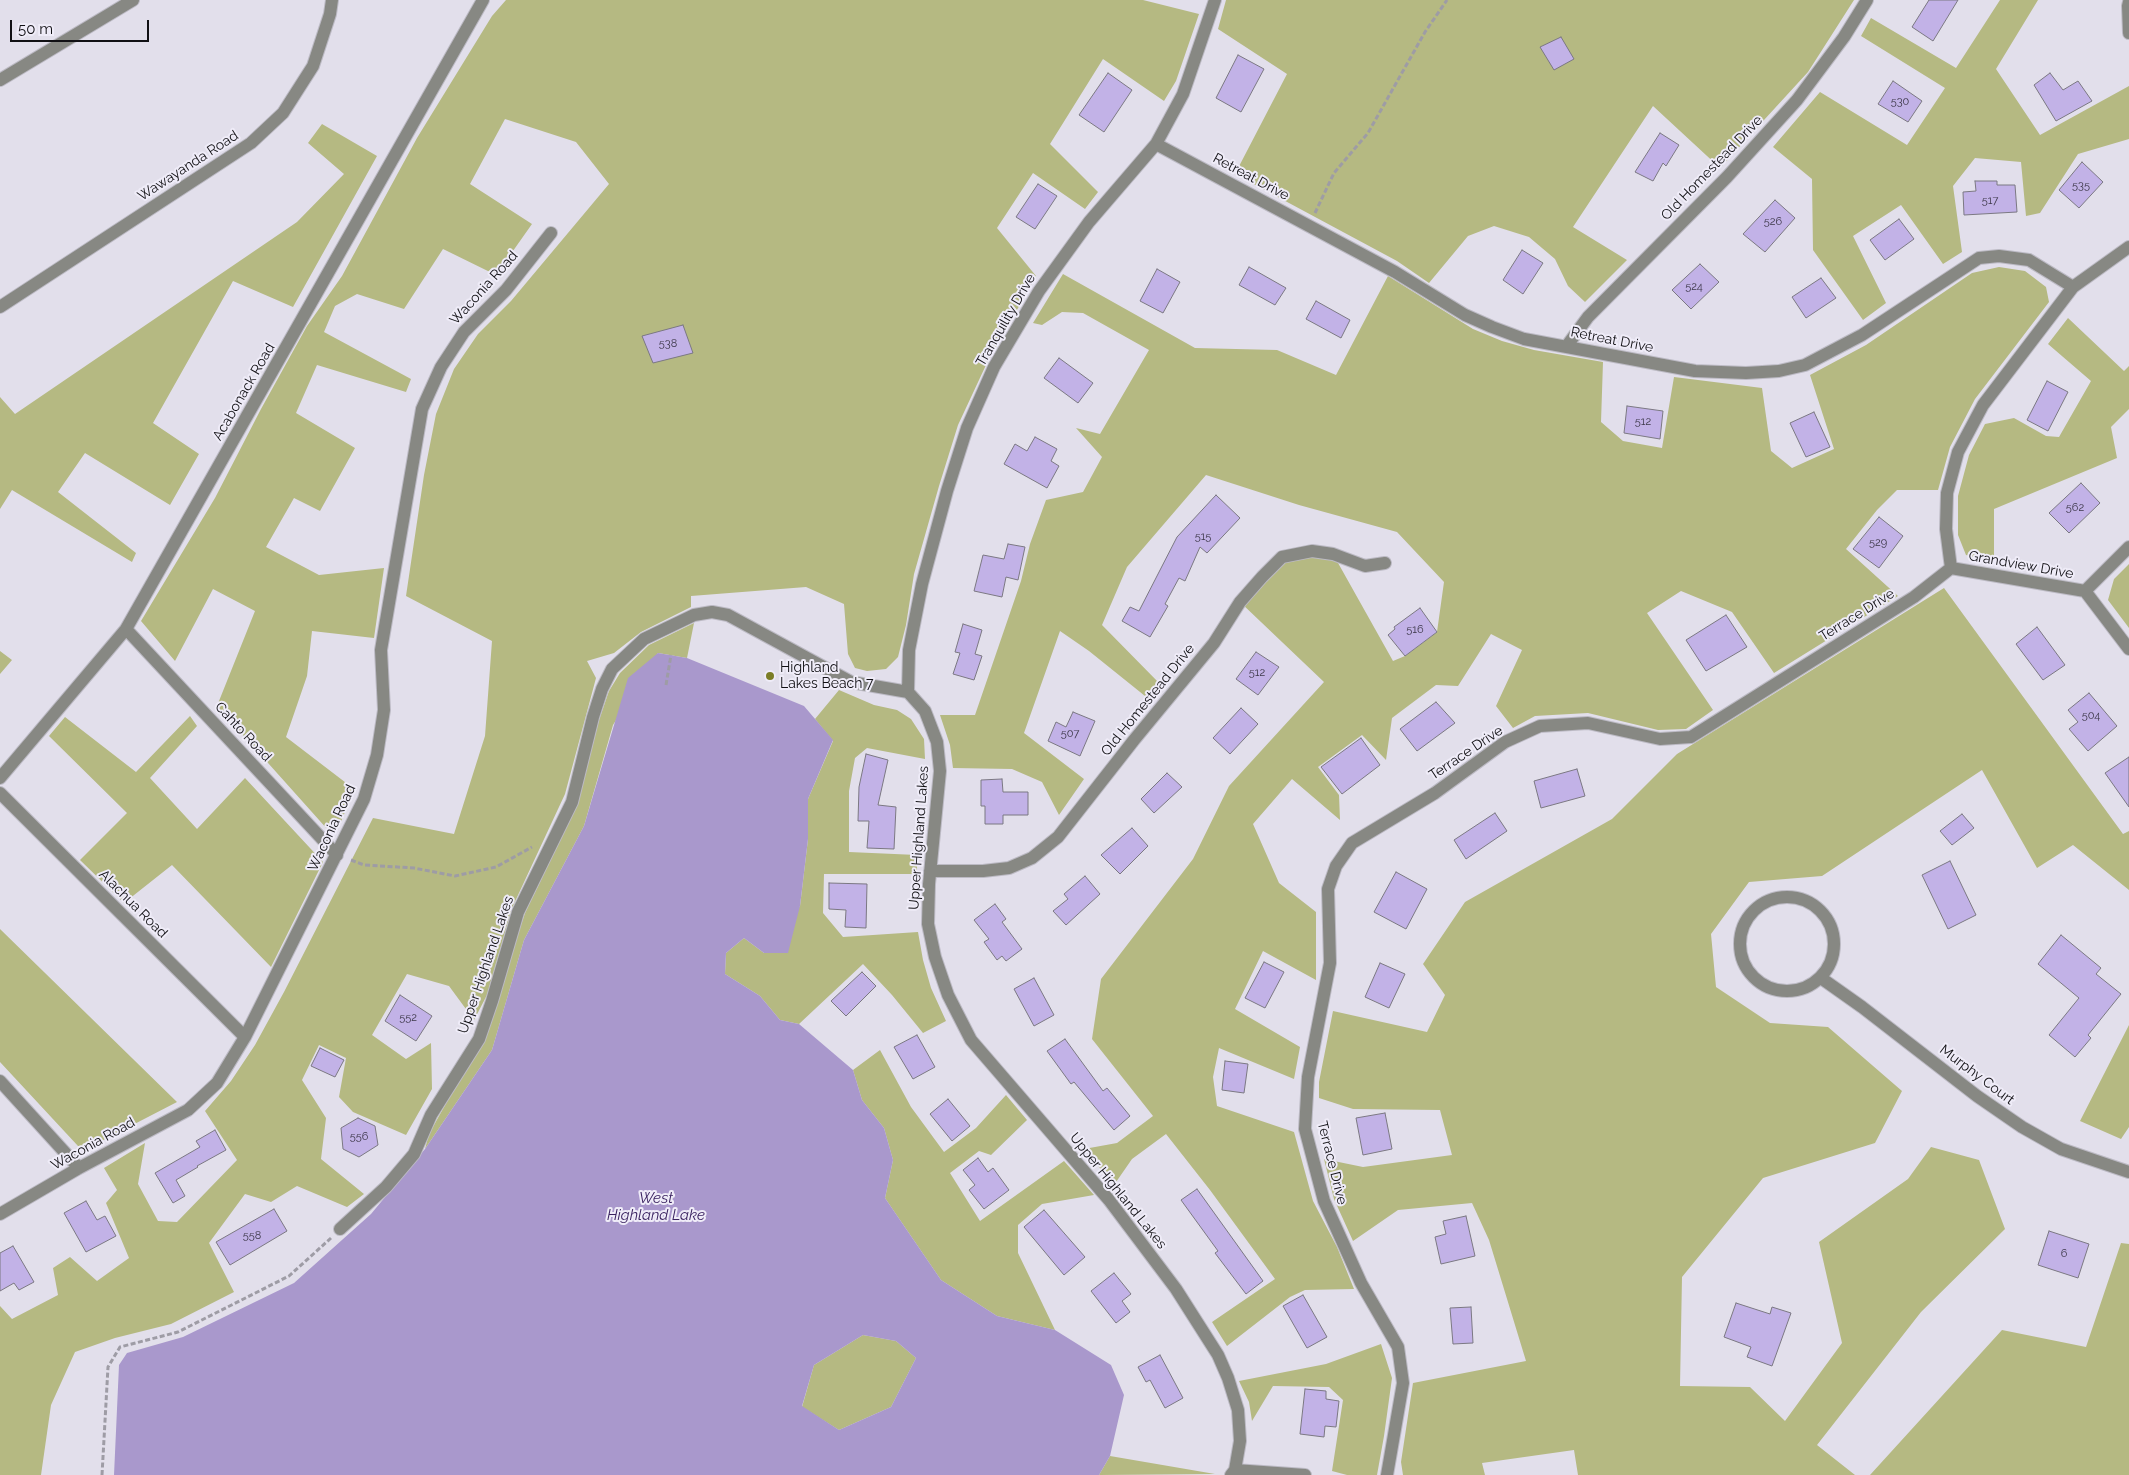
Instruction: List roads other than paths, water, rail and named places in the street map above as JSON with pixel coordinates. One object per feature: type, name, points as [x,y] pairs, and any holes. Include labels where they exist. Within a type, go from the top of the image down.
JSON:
[{"type":"street","points":[[0,80],[133,0]]},
{"type":"street","name":"Wawayanda Road","points":[[0,306],[258,137],[283,113],[313,66],[330,14],[332,0]]},
{"type":"street","name":"Acabonack Road","points":[[0,778],[126,629],[483,0]]},
{"type":"street","name":"Tranquility Drive","points":[[908,692],[909,650],[927,566],[947,491],[967,428],[994,367],[1019,323],[1063,255],[1156,144],[1183,94],[1215,0]]},
{"type":"street","name":"Old Homestead Drive","points":[[1566,347],[1588,317],[1718,187],[1796,100],[1819,73],[1867,0]]},
{"type":"street","points":[[2129,2],[2129,32]]},
{"type":"street","name":"Retreat Drive","points":[[1156,144],[1395,272],[1465,315],[1524,339],[1696,372],[1746,373],[1779,371],[1805,365],[1862,335],[1979,258],[1999,256],[2029,260],[2073,287]]},
{"type":"street","name":"Waconia Road","points":[[0,1214],[79,1168],[188,1110],[217,1083],[245,1037],[364,799],[377,754],[384,710],[381,650],[422,409],[441,367],[464,332],[506,290],[551,233]]},
{"type":"street","points":[[1951,568],[1946,529],[1947,493],[1958,452],[1983,405],[2073,287],[2129,246]]},
{"type":"street","name":"Grandview Drive","points":[[2085,591],[2129,547]]},
{"type":"street","name":"Old Homestead Drive","points":[[930,870],[983,872],[1009,868],[1032,858],[1058,837],[1134,740],[1214,644],[1240,602],[1282,557],[1312,551],[1333,554],[1365,566],[1385,563]]},
{"type":"street","name":"Grandview Drive","points":[[1951,568],[2085,591],[2129,649]]},
{"type":"street","name":"Terrace Drive","points":[[1387,1475],[1403,1383],[1398,1347],[1361,1283],[1324,1201],[1305,1129],[1308,1077],[1330,963],[1328,890],[1336,866],[1352,843],[1435,793],[1505,742],[1540,726],[1588,723],[1660,739],[1691,737],[1914,597],[1951,568]]},
{"type":"street","name":"Upper Highland Lakes","points":[[340,1229],[386,1187],[414,1154],[431,1115],[478,1039],[492,1001],[518,912],[572,802],[593,718],[602,689],[612,669],[644,639],[694,615],[712,612],[728,615],[852,682],[908,692],[925,711],[937,742],[940,771],[930,870],[928,924],[935,958],[948,995],[971,1040],[1109,1200],[1176,1289],[1218,1355],[1238,1410],[1240,1441],[1233,1472]]},
{"type":"street","name":"Cahto Road","points":[[126,629],[337,855]]},
{"type":"street","name":"Alachua Road","points":[[0,792],[245,1037]]},
{"type":"street","points":[[1780,897],[1797,898],[1812,904],[1820,910],[1830,924],[1835,940],[1834,956],[1821,978],[1807,988],[1791,992],[1774,990],[1759,984],[1744,966],[1740,950],[1740,934],[1747,918],[1764,902],[1780,897]]},
{"type":"street","name":"Murphy Court","points":[[1821,978],[1862,1007],[1977,1096],[2022,1127],[2062,1149],[2129,1172]]},
{"type":"street","points":[[0,1081],[79,1168]]},
{"type":"street","points":[[1233,1472],[1305,1475]]},
{"type":"water","name":"West Highland Lake","points":[[658,653],[687,658],[804,706],[833,740],[808,799],[808,839],[800,906],[788,953],[764,953],[744,938],[726,953],[725,974],[760,996],[780,1020],[799,1024],[853,1070],[862,1100],[884,1128],[893,1160],[885,1198],[941,1280],[997,1316],[1055,1330],[1111,1365],[1124,1395],[1110,1456],[1099,1475],[114,1475],[119,1365],[127,1353],[183,1337],[294,1283],[371,1214],[425,1149],[492,1050],[524,940],[584,826],[628,678]],"holes":[[[863,1335],[896,1341],[916,1358],[891,1407],[839,1430],[802,1406],[814,1365]]]},
{"type":"place","name":"Highland Lakes Beach 7","points":[[770,676]]}]
